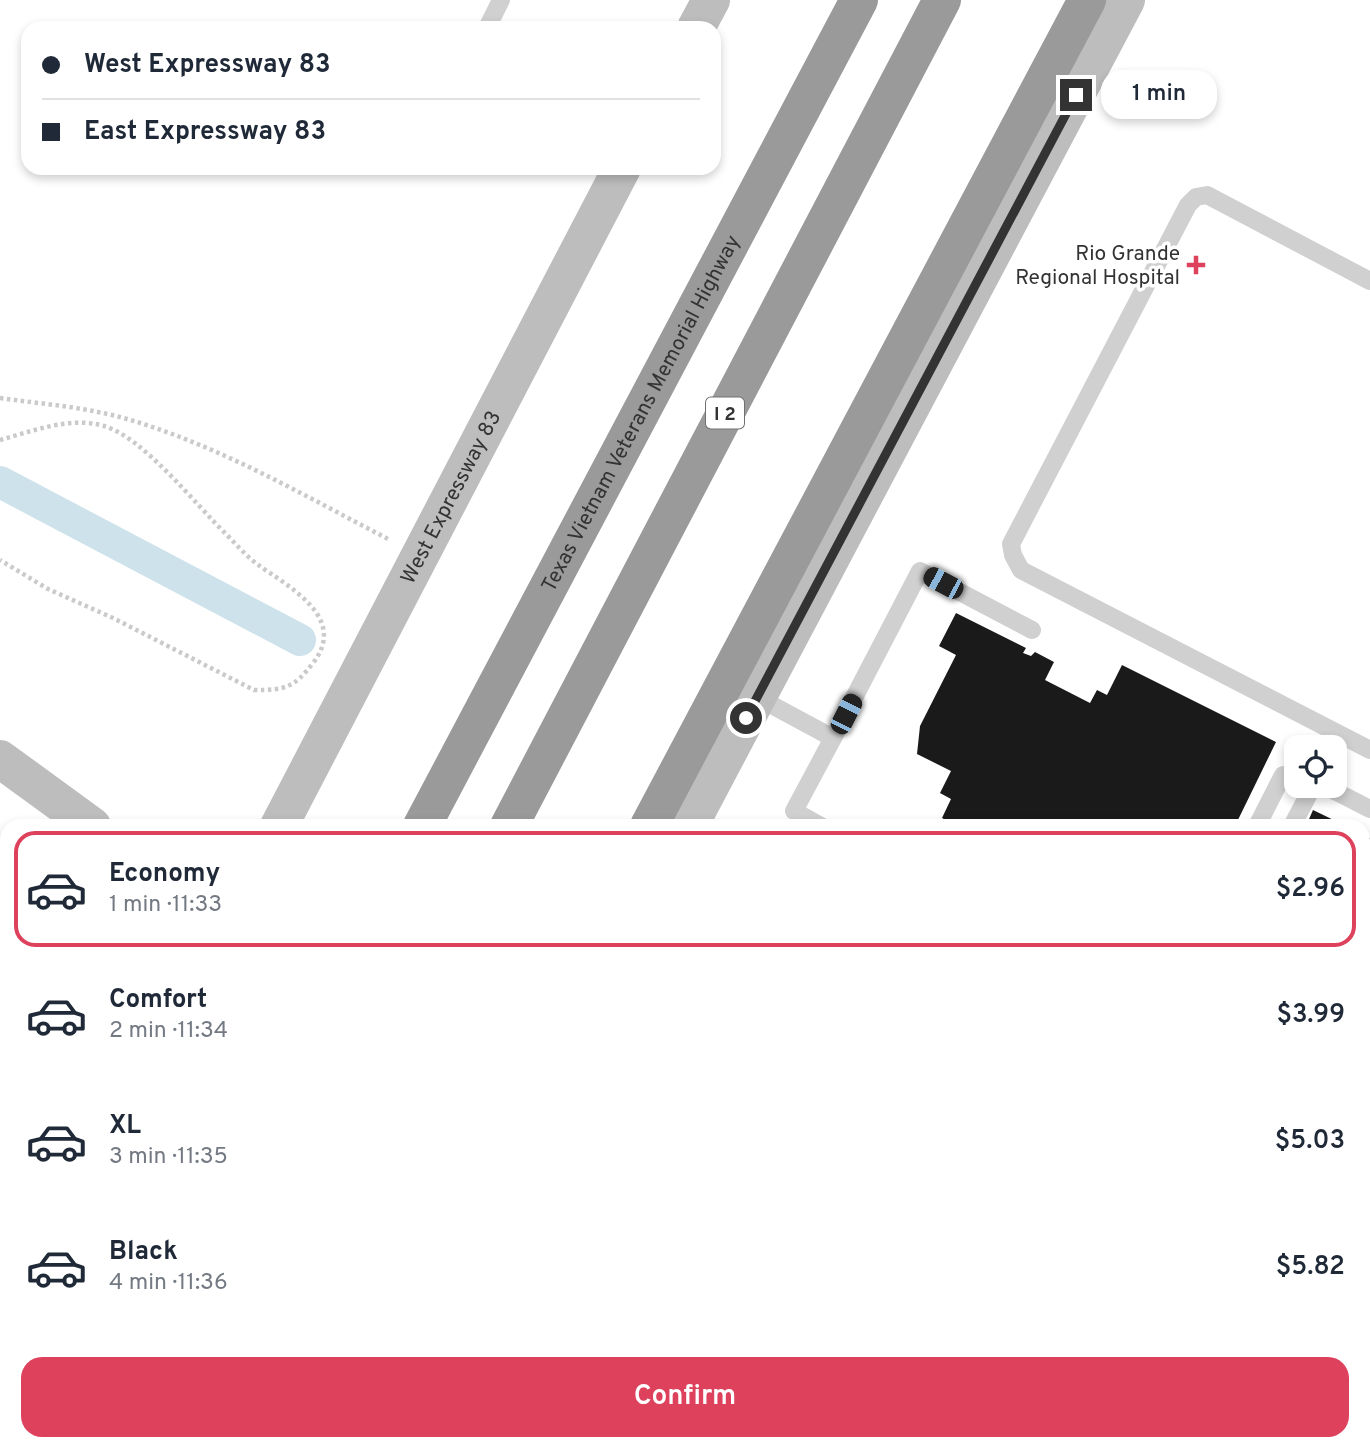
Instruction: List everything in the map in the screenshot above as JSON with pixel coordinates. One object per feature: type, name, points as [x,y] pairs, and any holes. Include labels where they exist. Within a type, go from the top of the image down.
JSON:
[{"type":"highway","name":"Texas Vietnam Veterans Memorial Highway","points":[[426,819],[859,0]]},
{"type":"highway","name":"I 2","points":[[513,819],[942,0]]},
{"type":"highway","points":[[653,819],[1087,0]]},
{"type":"main road","points":[[700,21],[711,0]]},
{"type":"main road","points":[[693,819],[1126,0]]},
{"type":"main road","name":"West Expressway 83","points":[[283,819],[618,175]]},
{"type":"main road","points":[[0,759],[82,819]]},
{"type":"lane","points":[[490,21],[501,0]]},
{"type":"lane","points":[[1370,281],[1207,195],[1196,197],[1188,205],[1011,544],[1021,570],[1370,750]]},
{"type":"lane","points":[[808,819],[794,811],[920,571],[1032,630]]},
{"type":"lane","points":[[757,697],[833,738]]},
{"type":"lane","points":[[1261,819],[1283,775]]},
{"type":"lane","points":[[1347,797],[1370,809]]},
{"type":"lane","points":[[1296,819],[1307,798]]},
{"type":"path","points":[[0,398],[68,407],[126,419],[207,447],[419,555]]},
{"type":"path","points":[[0,440],[51,426],[86,422],[107,426],[162,466],[199,509],[255,562],[294,588],[317,610],[324,635],[316,659],[302,677],[281,690],[254,691],[113,618],[48,589],[0,560]]},
{"type":"building","points":[[956,613],[1026,648],[1023,653],[1031,656],[1035,652],[1054,662],[1045,680],[1090,703],[1097,690],[1107,695],[1122,665],[1276,742],[1238,819],[944,819],[942,818],[951,799],[940,793],[951,771],[917,754],[920,726],[956,655],[939,646]]},
{"type":"building","points":[[1313,810],[1332,819],[1309,819]]},
{"type":"waterway","points":[[0,482],[300,640]]},
{"type":"place","name":"Rio Grande Regional Hospital","points":[[1196,265]]},
{"type":"route","points":[[746,718],[1076,95]]}]
